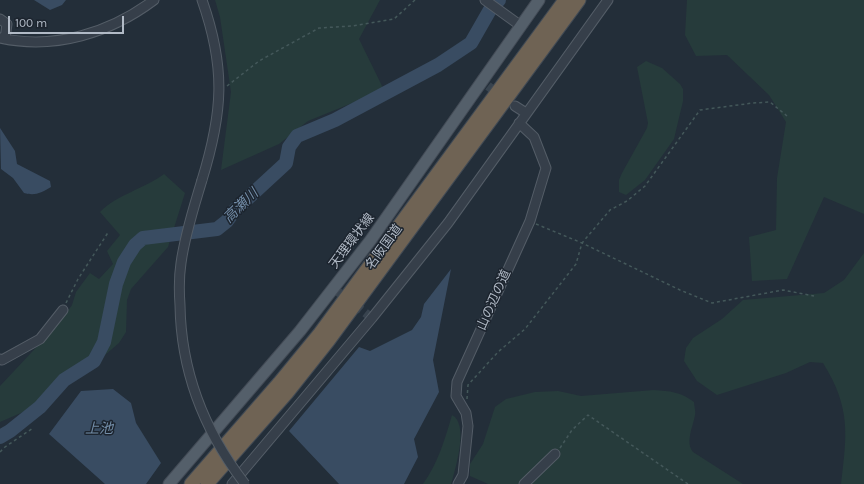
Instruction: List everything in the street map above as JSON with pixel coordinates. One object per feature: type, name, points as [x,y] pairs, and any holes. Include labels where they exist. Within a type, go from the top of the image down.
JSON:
[{"type":"highway","name":"名阪国道","points":[[191,484],[280,383],[320,333],[565,0]]},
{"type":"highway","name":"名阪国道","points":[[207,484],[286,393],[329,340],[579,0]]},
{"type":"main road","name":"天理環状線","points":[[169,484],[300,332],[375,234],[485,84],[539,0]]},
{"type":"street","points":[[0,19],[7,24],[3,38],[50,42],[80,36],[105,28],[129,17],[154,0]]},
{"type":"street","points":[[202,0],[218,57],[220,92],[218,120],[184,243],[180,264],[180,325],[182,342],[192,387],[207,423],[231,466],[245,484]]},
{"type":"street","points":[[485,0],[521,26]]},
{"type":"street","points":[[232,484],[372,318],[448,223],[608,0]]},
{"type":"street","points":[[515,106],[526,113]]},
{"type":"street","name":"山の辺の道","points":[[458,484],[463,475],[468,426],[466,413],[456,396],[457,382],[530,221],[546,168],[534,137],[519,123]]},
{"type":"street","points":[[0,359],[2,360],[40,339],[63,310]]},
{"type":"street","points":[[524,484],[555,454]]},
{"type":"path","points":[[220,92],[258,61],[319,28],[352,26],[394,20],[415,0]]},
{"type":"path","points":[[466,413],[468,385],[498,352],[525,329],[576,264],[582,243],[610,210],[627,201],[645,186],[700,110],[753,102],[770,102],[787,116]]},
{"type":"path","points":[[530,221],[582,243],[680,290],[712,302],[783,290],[814,296]]},
{"type":"path","points":[[63,310],[78,279],[108,230]]},
{"type":"path","points":[[555,454],[572,430],[588,416],[688,484]]},
{"type":"path","points":[[0,452],[5,446],[33,428]]},
{"type":"green space","points":[[215,0],[380,0],[359,39],[384,90],[308,121],[279,144],[221,170],[231,92],[220,17]]},
{"type":"green space","points":[[687,0],[864,0],[864,214],[824,197],[787,279],[752,281],[749,237],[776,230],[777,178],[786,122],[769,95],[727,55],[696,56],[685,35]]},
{"type":"green space","points":[[646,61],[662,68],[680,84],[683,89],[683,101],[674,139],[645,180],[626,195],[619,192],[619,180],[647,128],[648,123],[637,67]]},
{"type":"green space","points":[[164,174],[185,193],[168,247],[131,289],[127,300],[126,332],[119,343],[98,361],[67,378],[37,406],[0,422],[0,386],[60,322],[72,305],[76,292],[90,273],[99,279],[113,264],[107,251],[120,235],[100,212],[123,196],[148,184]]},
{"type":"green space","points":[[864,253],[864,484],[841,484],[845,450],[845,422],[843,408],[832,379],[823,363],[810,362],[786,373],[717,395],[697,381],[684,361],[686,348],[693,338],[722,319],[743,300],[824,293],[844,280]]},
{"type":"green space","points":[[654,390],[685,396],[694,402],[695,413],[690,434],[690,444],[693,452],[743,484],[488,484],[470,476],[470,464],[483,444],[495,407],[506,399],[535,392],[558,391],[581,396]]},
{"type":"green space","points":[[452,415],[457,420],[460,427],[461,436],[456,466],[451,484],[423,484],[437,459]]},
{"type":"water","points":[[34,0],[66,0],[62,5],[50,10]]},
{"type":"water","points":[[0,128],[15,151],[17,164],[50,181],[51,187],[38,193],[24,193],[13,178],[1,169]]},
{"type":"water","points":[[451,269],[433,360],[439,392],[414,439],[418,457],[404,484],[339,484],[289,431],[359,347],[370,351],[412,330],[421,317],[424,304]]},
{"type":"water","name":"上池","points":[[113,389],[131,403],[136,423],[161,463],[146,484],[105,484],[49,434],[81,391]]},
{"type":"waterway","name":"高瀬川","points":[[0,437],[40,407],[64,380],[94,361],[104,342],[116,284],[124,262],[135,245],[143,238],[217,229],[227,221],[235,210],[286,163],[289,147],[297,136],[335,120],[438,65],[471,43],[491,8],[499,0]]},
{"type":"tunnel","points":[[488,86],[501,96]]},
{"type":"tunnel","points":[[333,288],[372,318]]}]
